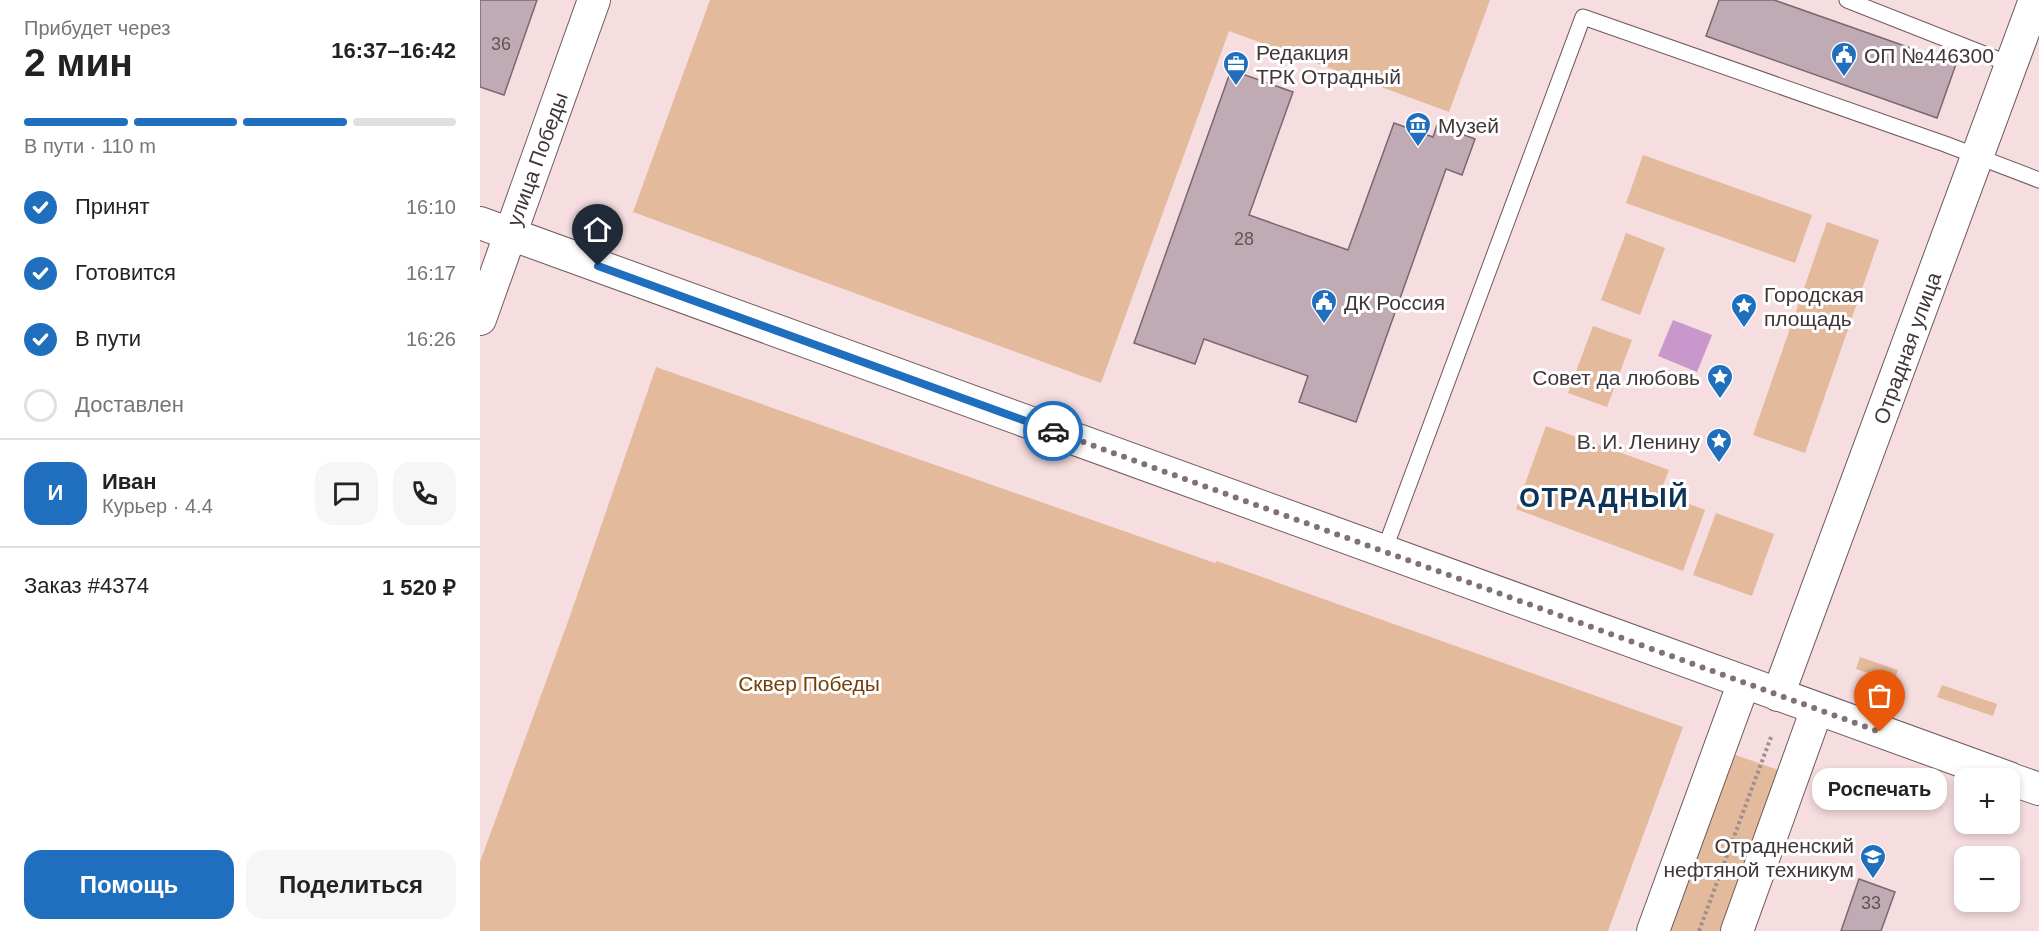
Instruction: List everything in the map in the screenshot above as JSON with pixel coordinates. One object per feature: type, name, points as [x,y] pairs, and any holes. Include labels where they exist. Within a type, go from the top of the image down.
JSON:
[{"type":"street","name":"улица Победы","points":[[480,319],[594,0]]},
{"type":"street","name":"Отрадная улица","points":[[1778,696],[1977,157],[2020,51],[2035,0]]},
{"type":"street","points":[[480,223],[1979,768]]},
{"type":"street","points":[[1653,931],[1744,682]]},
{"type":"street","points":[[1737,931],[1817,709]]},
{"type":"street","points":[[2020,783],[2039,789]]},
{"type":"lane","points":[[1847,0],[2020,51]]},
{"type":"lane","points":[[1384,551],[1583,17],[1933,140],[2039,180]]},
{"type":"path","points":[[1699,931],[1771,737]]},
{"type":"green space","points":[[710,0],[1490,0],[1449,112],[1229,31],[1101,383],[633,212]]},
{"type":"green space","points":[[1643,155],[1812,215],[1795,263],[1626,203]]},
{"type":"green space","points":[[1827,222],[1879,240],[1805,453],[1753,435]]},
{"type":"green space","points":[[1626,233],[1665,248],[1640,315],[1601,300]]},
{"type":"green space","points":[[1593,326],[1632,340],[1607,407],[1568,393]]},
{"type":"green space","name":"Сквер Победы","points":[[656,367],[1215,563],[1217,561],[1683,727],[1608,931],[480,931],[480,862],[570,616]]},
{"type":"green space","points":[[1546,426],[1669,470],[1660,493],[1705,510],[1683,571],[1516,509]]},
{"type":"green space","points":[[1716,513],[1774,534],[1752,596],[1693,575]]},
{"type":"green space","points":[[1860,657],[1898,670],[1894,682],[1856,669]]},
{"type":"green space","points":[[1942,685],[1997,704],[1993,716],[1937,697]]},
{"type":"green space","points":[[1730,753],[1784,772],[1726,931],[1666,931]]},
{"type":"shaded area","points":[[1673,320],[1712,335],[1697,372],[1658,356]]},
{"type":"building","points":[[480,0],[537,0],[504,95],[480,87]]},
{"type":"building","points":[[1719,0],[1774,0],[1956,64],[1937,118],[1706,36]]},
{"type":"building","points":[[1231,70],[1293,92],[1249,215],[1348,250],[1394,123],[1433,137],[1437,125],[1475,139],[1462,175],[1446,169],[1356,422],[1299,402],[1308,376],[1204,339],[1195,364],[1134,343]]},
{"type":"building","points":[[1859,879],[1895,892],[1881,931],[1841,931]]},
{"type":"way so far","points":[[1053,431],[1880,732]]},
{"type":"place","name":"ОП №446300","points":[[1844,78]]},
{"type":"place","name":"Редакция ТРК Отрадный","points":[[1236,87]]},
{"type":"place","name":"Музей","points":[[1418,148]]},
{"type":"place","name":"ДК Россия","points":[[1324,325]]},
{"type":"place","name":"Городская площадь","points":[[1744,329]]},
{"type":"place","name":"Совет да любовь","points":[[1720,400]]},
{"type":"place","name":"В. И. Ленину","points":[[1719,464]]},
{"type":"place","name":"Роспечать","points":[[1880,732]]},
{"type":"place","name":"Отрадненский нефтяной техникум","points":[[1873,880]]},
{"type":"district","name":"ОТРАДНЫЙ","points":[[1604,498]]},
{"type":"route","points":[[598,266],[1053,431]]}]
